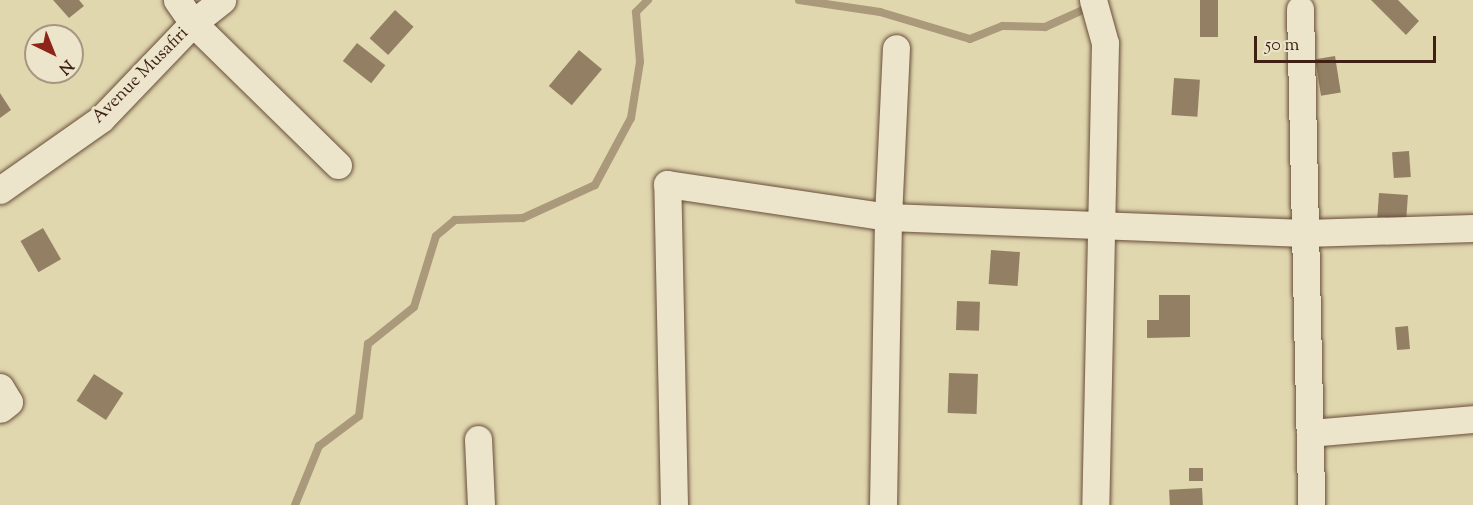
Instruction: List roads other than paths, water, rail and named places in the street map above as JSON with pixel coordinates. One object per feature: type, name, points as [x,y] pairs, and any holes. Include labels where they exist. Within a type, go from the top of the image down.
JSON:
[{"type":"street","points":[[177,0],[193,23],[338,165]]},
{"type":"street","name":"Avenue Musafiri","points":[[0,190],[101,119],[193,23],[222,0]]},
{"type":"street","points":[[1093,0],[1105,43],[1095,505]]},
{"type":"street","points":[[1300,9],[1311,505]]},
{"type":"street","points":[[883,505],[888,217],[896,48]]},
{"type":"street","points":[[674,505],[667,184],[888,217],[1305,233],[1473,228]]},
{"type":"street","points":[[0,387],[9,402],[0,409]]},
{"type":"street","points":[[1310,433],[1473,419]]},
{"type":"street","points":[[478,439],[481,505]]},
{"type":"waterway","points":[[295,505],[319,446],[359,416],[368,344],[414,307],[436,236],[455,220],[523,218],[595,185],[631,118],[640,62],[636,12],[648,0]]},
{"type":"waterway","points":[[799,0],[880,12],[970,39],[1003,26],[1045,27],[1092,6]]}]
